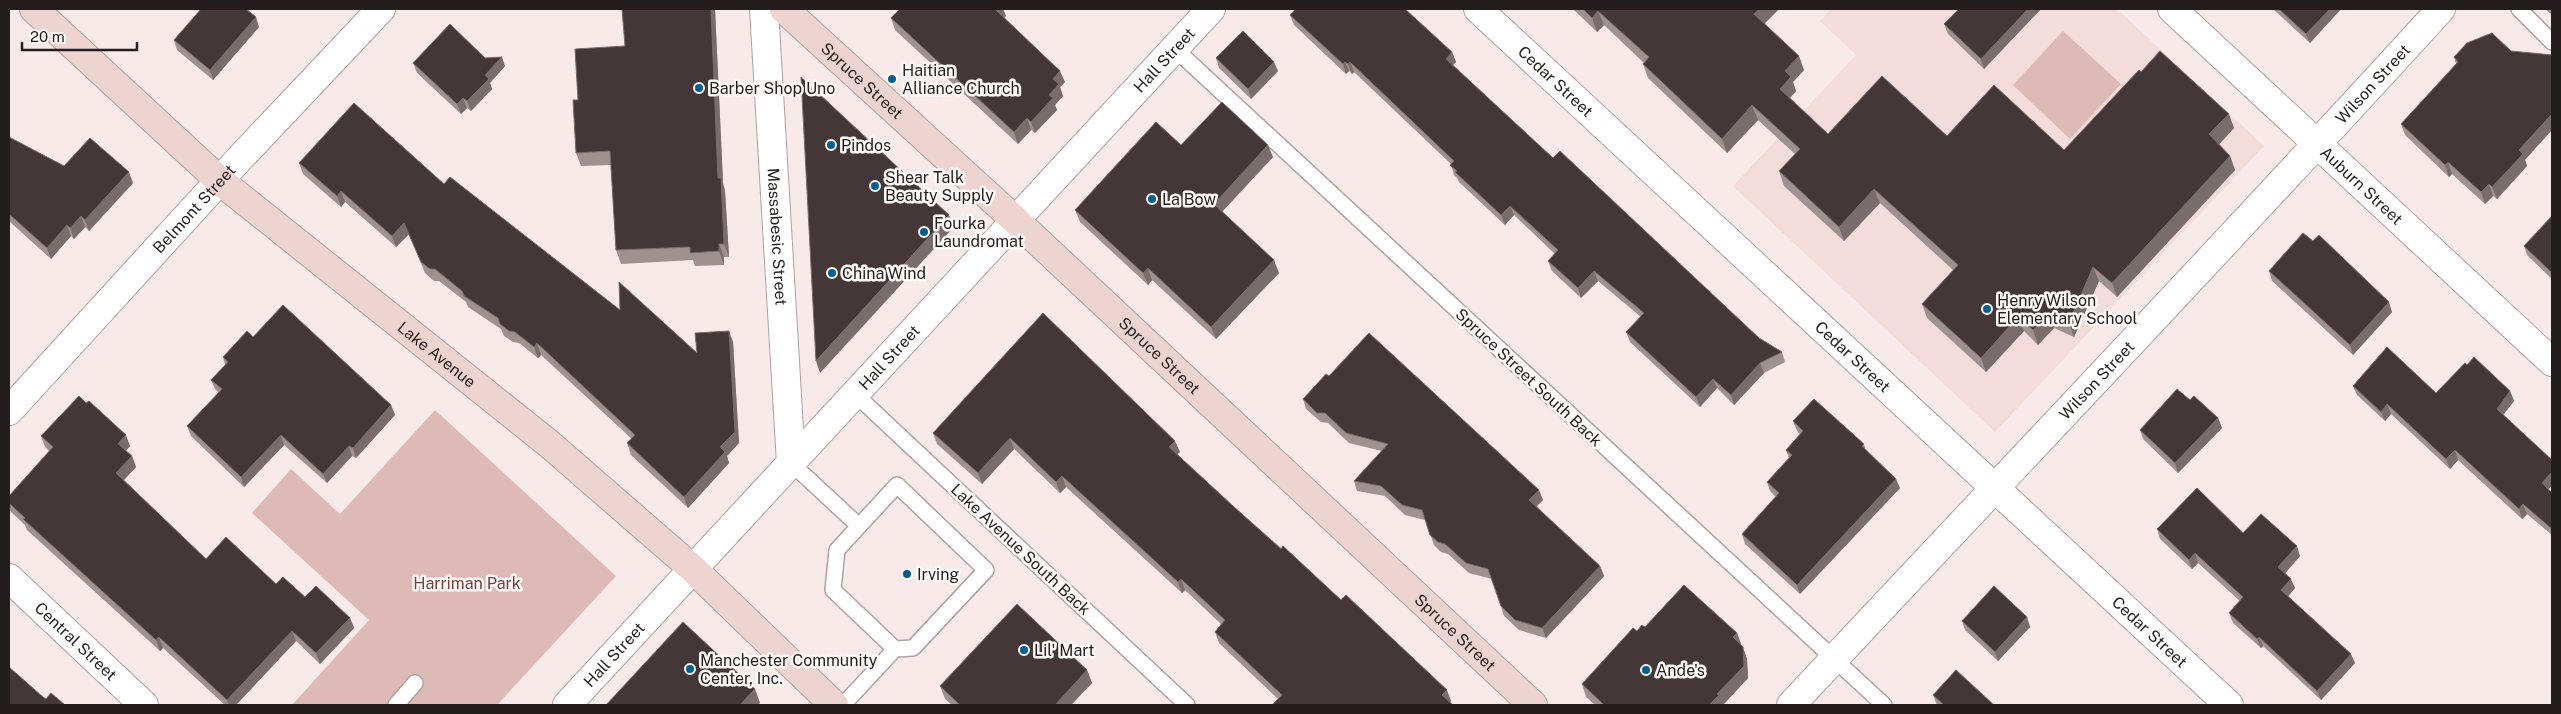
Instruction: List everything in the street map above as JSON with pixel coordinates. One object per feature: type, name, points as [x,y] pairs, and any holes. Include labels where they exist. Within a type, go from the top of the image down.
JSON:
[{"type":"street","name":"Lake Avenue","points":[[34,9],[220,180],[548,443],[693,569],[834,705]]},
{"type":"street","name":"Belmont Street","points":[[9,411],[220,180],[381,9]]},
{"type":"street","name":"Massabesic Street","points":[[764,9],[791,463]]},
{"type":"street","name":"Spruce Street","points":[[784,9],[1015,220],[1533,705]]},
{"type":"street","name":"Hall Street","points":[[567,705],[1211,9]]},
{"type":"street","name":"Cedar Street","points":[[1478,9],[2229,705]]},
{"type":"street","name":"Auburn Street","points":[[2172,9],[2552,362]]},
{"type":"street","name":"Wilson Street","points":[[1791,705],[1994,487],[2318,145],[2441,9]]},
{"type":"street","name":"Central Street","points":[[9,578],[144,705]]},
{"type":"lane","points":[[2519,9],[2552,42]]},
{"type":"lane","name":"Spruce Street South Back","points":[[1174,48],[1884,705]]},
{"type":"lane","name":"Lake Avenue South Back","points":[[855,394],[1187,705]]},
{"type":"lane","points":[[791,463],[859,526]]},
{"type":"lane","points":[[843,705],[895,649],[913,648],[986,570],[897,485],[837,550],[833,590],[895,649]]},
{"type":"lane","points":[[396,705],[415,683]]},
{"type":"shaded area","name":"Henry Wilson Elementary School","points":[[1831,9],[2117,9],[2264,146],[1995,432],[1733,186],[1856,55],[1820,21]]},
{"type":"green space","points":[[2063,31],[2121,84],[2070,139],[2013,85]]},
{"type":"green space","name":"Harriman Park","points":[[435,410],[616,576],[497,705],[292,705],[369,620],[252,513],[291,469],[340,514]]},
{"type":"building","points":[[201,9],[246,9],[256,17],[210,70],[174,40]]},
{"type":"building","points":[[622,9],[711,9],[718,178],[721,178],[724,244],[719,244],[719,251],[690,253],[690,247],[616,250],[610,151],[576,153],[573,100],[578,100],[575,49],[625,46]]},
{"type":"building","points":[[900,9],[997,9],[1060,71],[1053,79],[1059,84],[1049,95],[1053,98],[1031,122],[1027,118],[1014,132],[891,18]]},
{"type":"building","points":[[1296,9],[1405,9],[1452,52],[1446,59],[1553,158],[1560,151],[1759,338],[1782,352],[1760,363],[1731,395],[1713,379],[1696,397],[1626,332],[1644,313],[1594,271],[1578,288],[1548,261],[1558,250],[1510,206],[1501,215],[1455,172],[1457,171],[1450,165],[1454,161],[1350,62],[1343,64],[1290,15]]},
{"type":"building","points":[[1583,9],[1760,9],[1754,14],[1799,56],[1785,71],[1791,77],[1780,89],[1828,134],[1882,76],[1947,136],[1994,85],[2064,150],[2139,70],[2141,72],[2160,51],[2229,114],[2209,134],[2230,156],[2112,283],[2093,267],[2069,323],[2048,313],[2033,330],[2018,317],[1981,358],[1922,304],[1958,265],[1874,189],[1839,227],[1779,171],[1800,149],[1752,105],[1722,139],[1643,64],[1649,57],[1598,11],[1592,18]]},
{"type":"building","points":[[1959,9],[2028,9],[1981,59],[1944,24]]},
{"type":"building","points":[[2279,9],[2330,9],[2306,34]]},
{"type":"building","points":[[450,24],[485,58],[502,57],[485,75],[489,79],[467,101],[463,98],[457,104],[413,63]]},
{"type":"building","points":[[1243,31],[1274,62],[1248,89],[1216,58]]},
{"type":"building","points":[[2492,33],[2511,51],[2552,55],[2552,114],[2519,150],[2523,154],[2492,187],[2489,184],[2481,192],[2448,162],[2445,165],[2401,124],[2458,62],[2454,57],[2467,43]]},
{"type":"building","points":[[801,77],[949,215],[816,361]]},
{"type":"building","points":[[1222,102],[1268,145],[1214,204],[1274,260],[1211,327],[1148,268],[1143,273],[1075,210],[1156,122],[1181,145]]},
{"type":"building","points":[[354,103],[444,184],[450,177],[620,310],[619,282],[697,353],[695,333],[729,331],[735,432],[720,447],[725,452],[684,497],[627,443],[635,435],[537,343],[534,347],[515,332],[509,331],[500,324],[498,318],[464,296],[462,291],[435,269],[430,269],[421,262],[404,223],[392,236],[341,191],[337,196],[299,163]]},
{"type":"building","points":[[9,137],[64,166],[90,138],[129,172],[85,220],[81,216],[70,228],[67,225],[47,248],[9,214]]},
{"type":"building","points":[[2552,216],[2552,273],[2524,246]]},
{"type":"building","points":[[2303,233],[2313,241],[2319,235],[2389,302],[2350,345],[2269,271]]},
{"type":"building","points":[[283,305],[391,405],[353,448],[349,446],[323,474],[281,435],[241,477],[187,426],[222,389],[211,380],[228,362],[223,357],[247,331],[253,337]]},
{"type":"building","points":[[1043,313],[1175,441],[1169,447],[1281,549],[1283,546],[1341,600],[1346,595],[1447,690],[1442,695],[1453,705],[1272,705],[1282,695],[1215,632],[1225,620],[1181,579],[1178,582],[1062,476],[1056,482],[1010,438],[978,473],[933,433]]},
{"type":"building","points":[[1369,333],[1539,490],[1529,500],[1600,566],[1542,628],[1515,620],[1501,606],[1488,569],[1466,563],[1445,544],[1438,542],[1430,535],[1422,510],[1402,505],[1381,486],[1354,481],[1388,444],[1346,433],[1325,413],[1317,413],[1303,399],[1326,374],[1329,376]]},
{"type":"building","points":[[2387,347],[2436,393],[2465,363],[2467,365],[2474,357],[2510,391],[2497,409],[2552,460],[2552,472],[2542,483],[2552,493],[2552,529],[2523,504],[2519,509],[2455,450],[2446,459],[2387,404],[2381,412],[2353,386]]},
{"type":"building","points":[[2177,389],[2190,400],[2194,396],[2218,418],[2175,463],[2140,430]]},
{"type":"building","points":[[79,396],[86,403],[89,401],[126,435],[118,444],[132,456],[116,473],[206,559],[226,537],[276,584],[283,577],[305,597],[316,586],[350,618],[316,653],[292,631],[227,700],[159,637],[156,640],[23,519],[25,518],[9,503],[9,496],[53,447],[41,436]]},
{"type":"building","points":[[1814,399],[1864,444],[1862,446],[1896,479],[1797,585],[1742,534],[1779,493],[1767,482],[1792,455],[1786,450],[1803,431],[1793,421]]},
{"type":"building","points":[[2197,488],[2243,533],[2261,514],[2297,546],[2278,567],[2291,579],[2281,590],[2351,654],[2317,691],[2259,637],[2257,639],[2229,613],[2243,597],[2195,553],[2189,560],[2157,529]]},
{"type":"building","points":[[1684,585],[1737,633],[1733,637],[1743,647],[1744,666],[1717,694],[1719,695],[1711,705],[1604,705],[1582,684],[1633,628],[1637,631],[1642,625],[1645,627]]},
{"type":"building","points":[[1994,586],[2027,617],[1995,652],[1962,621]]},
{"type":"building","name":"Lil' Mart","points":[[1017,604],[1087,670],[1055,705],[960,705],[940,686]]},
{"type":"building","name":"Manchester Community Center, Inc.","points":[[683,622],[755,689],[740,705],[606,705]]},
{"type":"building","points":[[9,667],[43,697],[46,699],[51,693],[65,705],[9,705]]},
{"type":"building","points":[[1956,670],[1994,705],[1944,705],[1933,695]]},
{"type":"place","name":"Haitian Alliance Church","points":[[892,79]]},
{"type":"place","name":"Barber Shop Uno","points":[[699,88]]},
{"type":"place","name":"Pindos","points":[[831,145]]},
{"type":"place","name":"Shear Talk Beauty Supply","points":[[875,186]]},
{"type":"place","name":"La Bow","points":[[1152,199]]},
{"type":"place","name":"Fourka Laundromat","points":[[924,232]]},
{"type":"place","name":"China Wind","points":[[832,273]]},
{"type":"place","name":"Henry Wilson Elementary School","points":[[1987,309]]},
{"type":"place","name":"Irving","points":[[907,574]]},
{"type":"place","name":"Lil' Mart","points":[[1024,650]]},
{"type":"place","name":"Manchester Community Center, Inc.","points":[[690,669]]},
{"type":"place","name":"Ande's","points":[[1646,670]]}]
